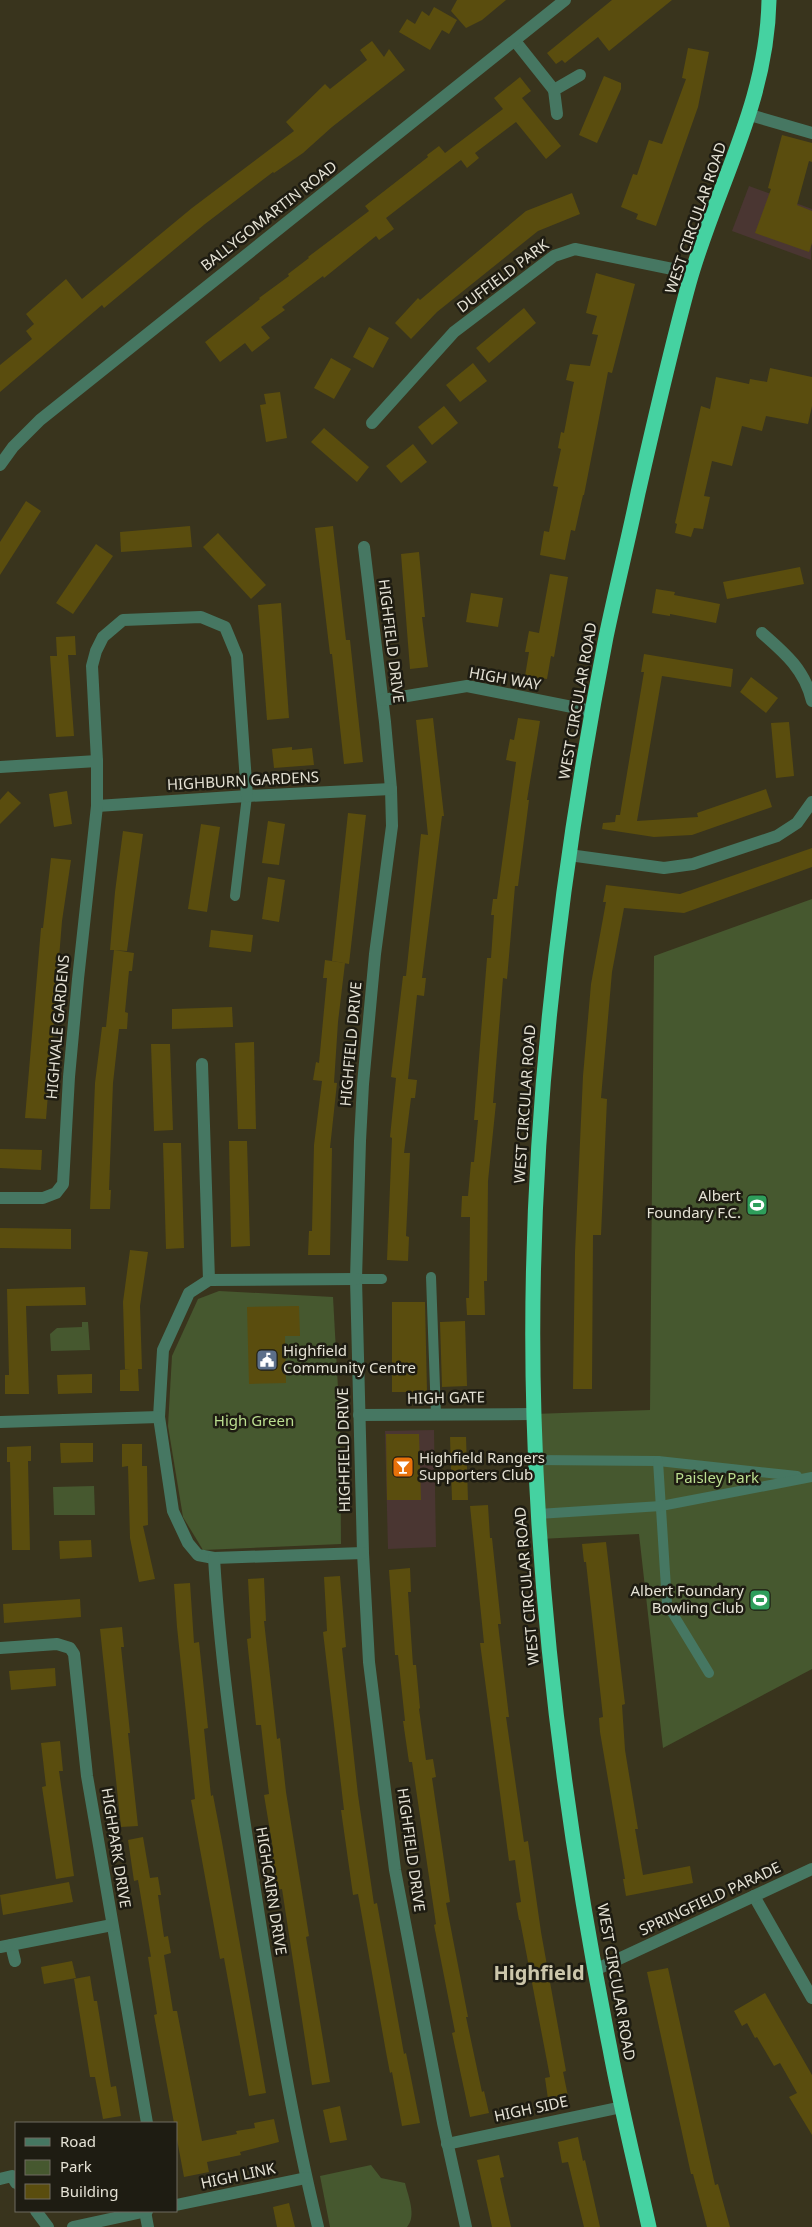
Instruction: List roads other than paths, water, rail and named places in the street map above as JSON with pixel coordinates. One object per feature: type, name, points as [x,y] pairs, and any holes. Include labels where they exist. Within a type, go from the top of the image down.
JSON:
[{"type":"highway","name":"WEST CIRCULAR ROAD","points":[[649,2227],[622,2106],[595,1970],[557,1712],[547,1628],[538,1514],[533,1414],[534,1245],[541,1106],[551,996],[569,855],[592,711],[608,630],[652,430],[692,274],[750,115],[766,44],[769,0]]},
{"type":"street","name":"BALLYGOMARTIN ROAD","points":[[0,465],[22,437],[40,420],[564,0]]},
{"type":"street","points":[[515,41],[554,90],[557,114]]},
{"type":"street","points":[[554,90],[580,75]]},
{"type":"street","points":[[750,115],[812,133]]},
{"type":"street","name":"DUFFIELD PARK","points":[[372,423],[454,332],[554,256],[575,248],[692,274]]},
{"type":"street","name":"HIGHFIELD DRIVE","points":[[364,547],[383,700],[391,789],[392,826],[375,954],[362,1084],[356,1279],[362,1552],[370,1662],[395,1870],[447,2144],[466,2227]]},
{"type":"street","points":[[97,806],[97,761],[92,666],[103,637],[123,620],[201,616],[225,627],[238,656],[247,796]]},
{"type":"street","points":[[762,633],[793,660],[809,686],[812,701]]},
{"type":"street","name":"HIGH WAY","points":[[383,700],[467,686],[592,711]]},
{"type":"street","points":[[0,766],[97,761]]},
{"type":"street","name":"HIGHBURN GARDENS","points":[[97,806],[391,789]]},
{"type":"street","points":[[569,855],[664,868],[693,864],[777,836],[796,823],[812,802]]},
{"type":"street","name":"HIGHVALE GARDENS","points":[[0,1198],[42,1198],[56,1193],[63,1184],[69,1077],[97,806]]},
{"type":"street","points":[[202,1064],[209,1280]]},
{"type":"street","points":[[356,1279],[209,1280],[188,1293],[163,1350],[159,1417],[173,1511],[188,1543],[198,1555],[214,1558],[362,1552]]},
{"type":"street","name":"HIGH GATE","points":[[359,1415],[533,1414]]},
{"type":"street","points":[[0,1422],[159,1417]]},
{"type":"street","name":"HIGHCAIRN DRIVE","points":[[214,1558],[223,1672],[234,1757],[269,1982],[306,2178],[318,2227]]},
{"type":"street","name":"HIGHPARK DRIVE","points":[[0,1648],[57,1644],[70,1648],[74,1654],[87,1776],[147,2122]]},
{"type":"street","name":"SPRINGFIELD PARADE","points":[[595,1970],[812,1869]]},
{"type":"street","points":[[754,1896],[812,1998]]},
{"type":"street","points":[[15,1961],[6,1946],[112,1925]]},
{"type":"street","name":"HIGH SIDE","points":[[447,2144],[622,2106]]},
{"type":"street","points":[[0,2179],[12,2176],[15,2181]]},
{"type":"street","name":"HIGH LINK","points":[[178,2205],[306,2178]]},
{"type":"street","points":[[37,2212],[48,2227]]},
{"type":"street","points":[[73,2227],[141,2212]]},
{"type":"street","points":[[146,2212],[148,2227]]},
{"type":"lane","points":[[235,896],[247,796]]},
{"type":"lane","points":[[431,1277],[436,1415]]},
{"type":"lane","points":[[356,1279],[382,1279]]},
{"type":"lane","points":[[535,1460],[658,1461],[810,1477]]},
{"type":"lane","points":[[658,1461],[667,1604],[709,1673]]},
{"type":"lane","points":[[538,1514],[661,1506],[810,1477]]},
{"type":"place","name":"Albert Foundary F.C.","points":[[757,1205]]},
{"type":"place","name":"Highfield Community Centre","points":[[267,1360]]},
{"type":"place","name":"Highfield Rangers Supporters Club","points":[[403,1467]]},
{"type":"place","name":"Albert Foundary Bowling Club","points":[[760,1600]]},
{"type":"district","name":"Highfield","points":[[539,1973]]},
{"type":"park label","name":"High Green","points":[[254,1421]]},
{"type":"park label","name":"Paisley Park","points":[[717,1478]]}]
